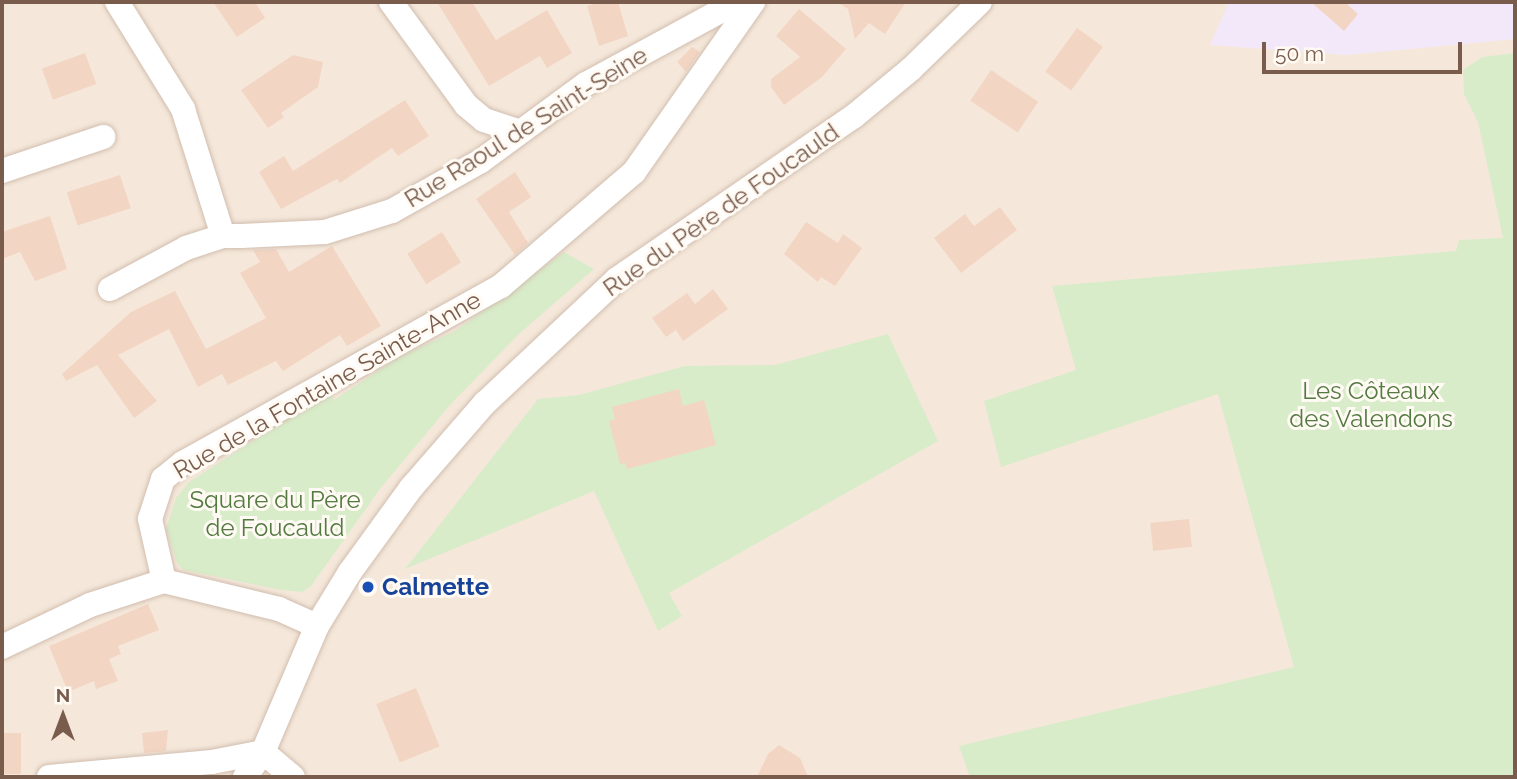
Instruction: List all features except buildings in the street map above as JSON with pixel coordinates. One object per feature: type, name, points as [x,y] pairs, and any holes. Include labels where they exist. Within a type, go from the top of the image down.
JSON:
[{"type":"street","points":[[117,2],[183,109],[223,236]]},
{"type":"street","points":[[391,2],[466,105],[484,120],[517,131]]},
{"type":"street","name":"Rue de la Fontaine Sainte-Anne","points":[[164,581],[150,519],[163,479],[183,463],[501,286],[634,172],[752,2]]},
{"type":"street","name":"Rue du Père de Foucauld","points":[[317,626],[411,488],[485,403],[574,315],[693,223],[853,117],[911,69],[980,2]]},
{"type":"street","name":"Rue Raoul de Saint-Seine","points":[[110,289],[186,248],[223,236],[325,232],[370,220],[481,161],[517,131],[586,84],[729,3]]},
{"type":"street","points":[[2,171],[103,137]]},
{"type":"street","points":[[2,648],[90,605],[164,581],[279,609],[317,626],[262,752],[245,777]]},
{"type":"street","points":[[49,777],[212,762],[262,752]]},
{"type":"street","points":[[262,752],[293,777]]},
{"type":"shaded area","points":[[2,2],[1515,2],[1515,777],[2,777]]},
{"type":"shaded area","points":[[1229,2],[1515,2],[1515,39],[1347,55],[1210,45]]},
{"type":"green space","name":"Les Côteaux des Valendons","points":[[1515,53],[1515,777],[970,777],[959,746],[1294,667],[1218,394],[1001,467],[984,401],[1076,370],[1052,286],[1456,251],[1459,240],[1503,238],[1478,122],[1464,94],[1463,70],[1482,57]]},
{"type":"green space","name":"Square du Père de Foucauld","points":[[564,252],[594,269],[520,333],[450,405],[380,489],[311,586],[303,592],[281,590],[184,570],[177,563],[166,529],[176,498],[189,482],[320,398],[332,395],[334,400],[399,357],[455,331]]},
{"type":"green space","points":[[888,334],[938,441],[669,593],[682,616],[658,631],[594,491],[405,569],[538,399],[579,395],[685,366],[775,365]]},
{"type":"place","name":"Calmette","points":[[368,587]]}]
